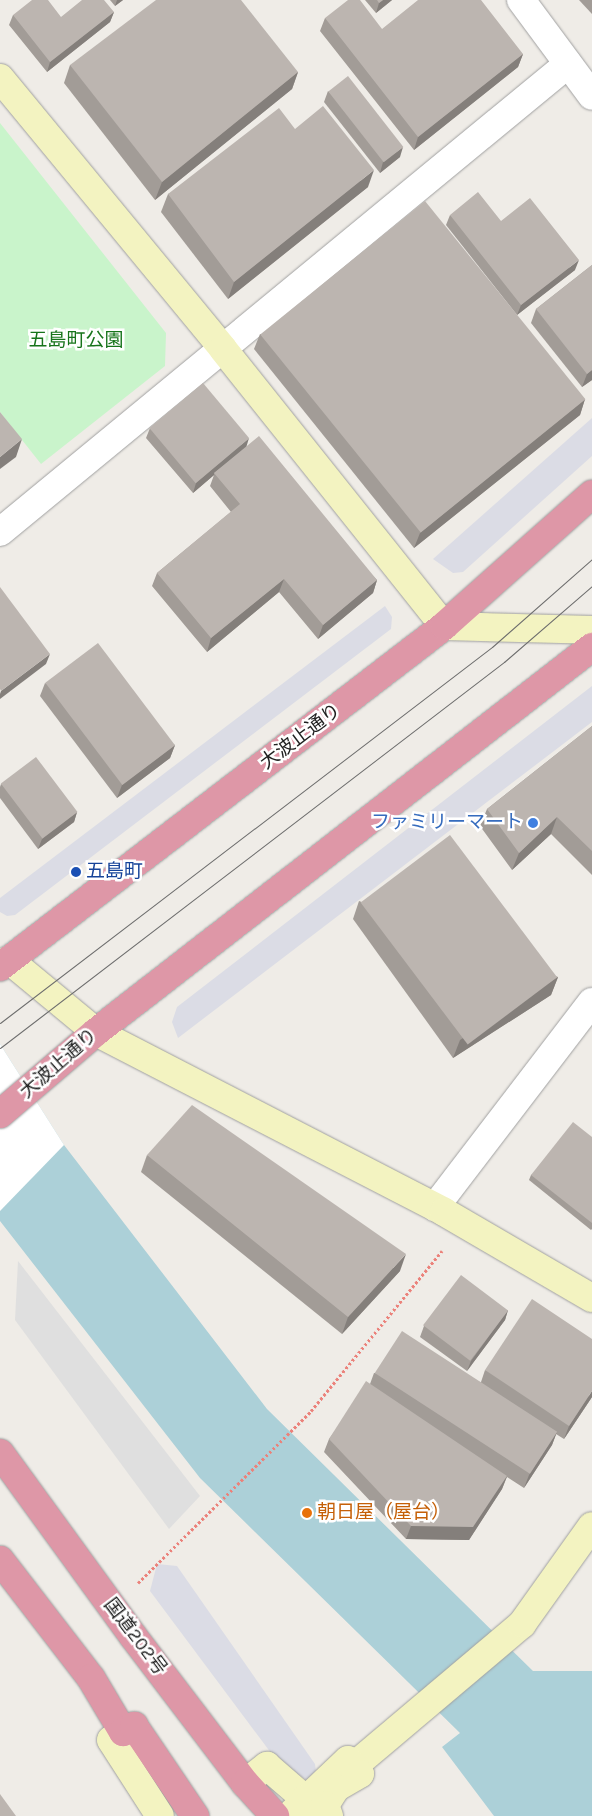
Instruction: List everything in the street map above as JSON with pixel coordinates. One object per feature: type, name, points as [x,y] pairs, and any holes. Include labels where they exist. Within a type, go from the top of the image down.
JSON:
[{"type":"highway","name":"大波止通り","points":[[3,959],[444,626],[592,494]]},
{"type":"highway","name":"大波止通り","points":[[0,1114],[96,1032],[592,647]]},
{"type":"highway","name":"国道202号","points":[[0,1453],[245,1783],[275,1816]]},
{"type":"highway","points":[[0,1560],[91,1678],[123,1732],[134,1726],[194,1816]]},
{"type":"street","points":[[521,0],[592,96]]},
{"type":"street","points":[[0,532],[568,64]]},
{"type":"street","points":[[0,78],[223,349],[444,626],[592,630]]},
{"type":"street","points":[[3,959],[96,1032],[435,1207],[592,1298]]},
{"type":"street","points":[[435,1207],[592,1002]]},
{"type":"street","points":[[354,1766],[522,1624],[592,1526]]},
{"type":"street","points":[[123,1732],[111,1740],[160,1816]]},
{"type":"street","points":[[245,1783],[267,1766],[304,1810],[348,1760],[360,1774],[336,1788],[325,1805],[329,1816]]},
{"type":"path","points":[[114,1609],[209,1509],[311,1411],[464,1224]]},
{"type":"green space","name":"五島町公園","points":[[0,123],[166,333],[165,366],[41,464],[0,412]]},
{"type":"shaded area","points":[[592,418],[592,456],[463,572],[453,573],[433,559]]},
{"type":"shaded area","points":[[385,606],[392,617],[391,629],[15,915],[7,916],[0,912],[0,898]]},
{"type":"shaded area","points":[[592,686],[592,722],[178,1038],[172,1022],[177,1007]]},
{"type":"shaded area","points":[[18,1261],[200,1496],[169,1529],[15,1320]]},
{"type":"shaded area","points":[[157,1564],[177,1566],[315,1764],[318,1787],[277,1761],[150,1591]]},
{"type":"water","points":[[0,1044],[64,1145],[267,1409],[533,1671],[592,1671],[592,1816],[494,1816],[442,1747],[460,1733],[200,1478],[0,1221]]},
{"type":"pier","points":[[0,1044],[64,1145],[0,1211]]},
{"type":"building","points":[[32,0],[48,0],[61,17],[82,0],[104,0],[114,12],[50,62],[13,15]]},
{"type":"building","points":[[156,0],[241,0],[298,72],[162,182],[70,65]]},
{"type":"building","points":[[348,0],[360,0],[382,29],[418,0],[481,0],[523,54],[418,137],[325,18]]},
{"type":"building","points":[[348,76],[403,147],[384,162],[328,91]]},
{"type":"building","points":[[323,106],[374,170],[234,282],[168,194],[279,108],[295,129]]},
{"type":"building","points":[[478,192],[501,221],[530,198],[579,260],[521,305],[450,215]]},
{"type":"building","points":[[425,201],[585,399],[421,533],[260,334]]},
{"type":"building","points":[[592,265],[592,370],[587,374],[536,309]]},
{"type":"building","points":[[203,383],[249,438],[196,483],[149,428]]},
{"type":"building","points":[[0,412],[22,439],[0,457]]},
{"type":"building","points":[[259,436],[377,580],[323,625],[284,579],[211,638],[157,573],[240,504],[214,473]]},
{"type":"building","points":[[0,587],[50,654],[1,691],[0,689]]},
{"type":"building","points":[[98,643],[175,745],[122,785],[45,683]]},
{"type":"building","points":[[592,726],[592,851],[557,817],[519,853],[487,809]]},
{"type":"building","points":[[36,757],[78,812],[42,839],[1,783]]},
{"type":"building","points":[[450,835],[557,977],[468,1045],[361,902]]},
{"type":"building","points":[[192,1105],[406,1254],[348,1317],[147,1155]]},
{"type":"building","points":[[573,1122],[592,1137],[592,1223],[531,1175]]},
{"type":"building","points":[[461,1275],[508,1311],[470,1361],[423,1325]]},
{"type":"building","points":[[532,1299],[592,1339],[592,1391],[569,1426],[485,1370]]},
{"type":"building","points":[[402,1331],[557,1432],[530,1474],[375,1373]]},
{"type":"building","points":[[366,1381],[507,1476],[473,1527],[411,1526],[329,1439]]},
{"type":"building","points":[[0,1794],[16,1816],[0,1816]]},
{"type":"tram line","points":[[0,1023],[492,647],[592,559]]},
{"type":"tram line","points":[[0,1048],[504,662],[592,586]]},
{"type":"place","name":"ファミリーマート","points":[[533,823]]},
{"type":"place","name":"五島町","points":[[76,872]]},
{"type":"place","name":"朝日屋（屋台）","points":[[307,1513]]}]
